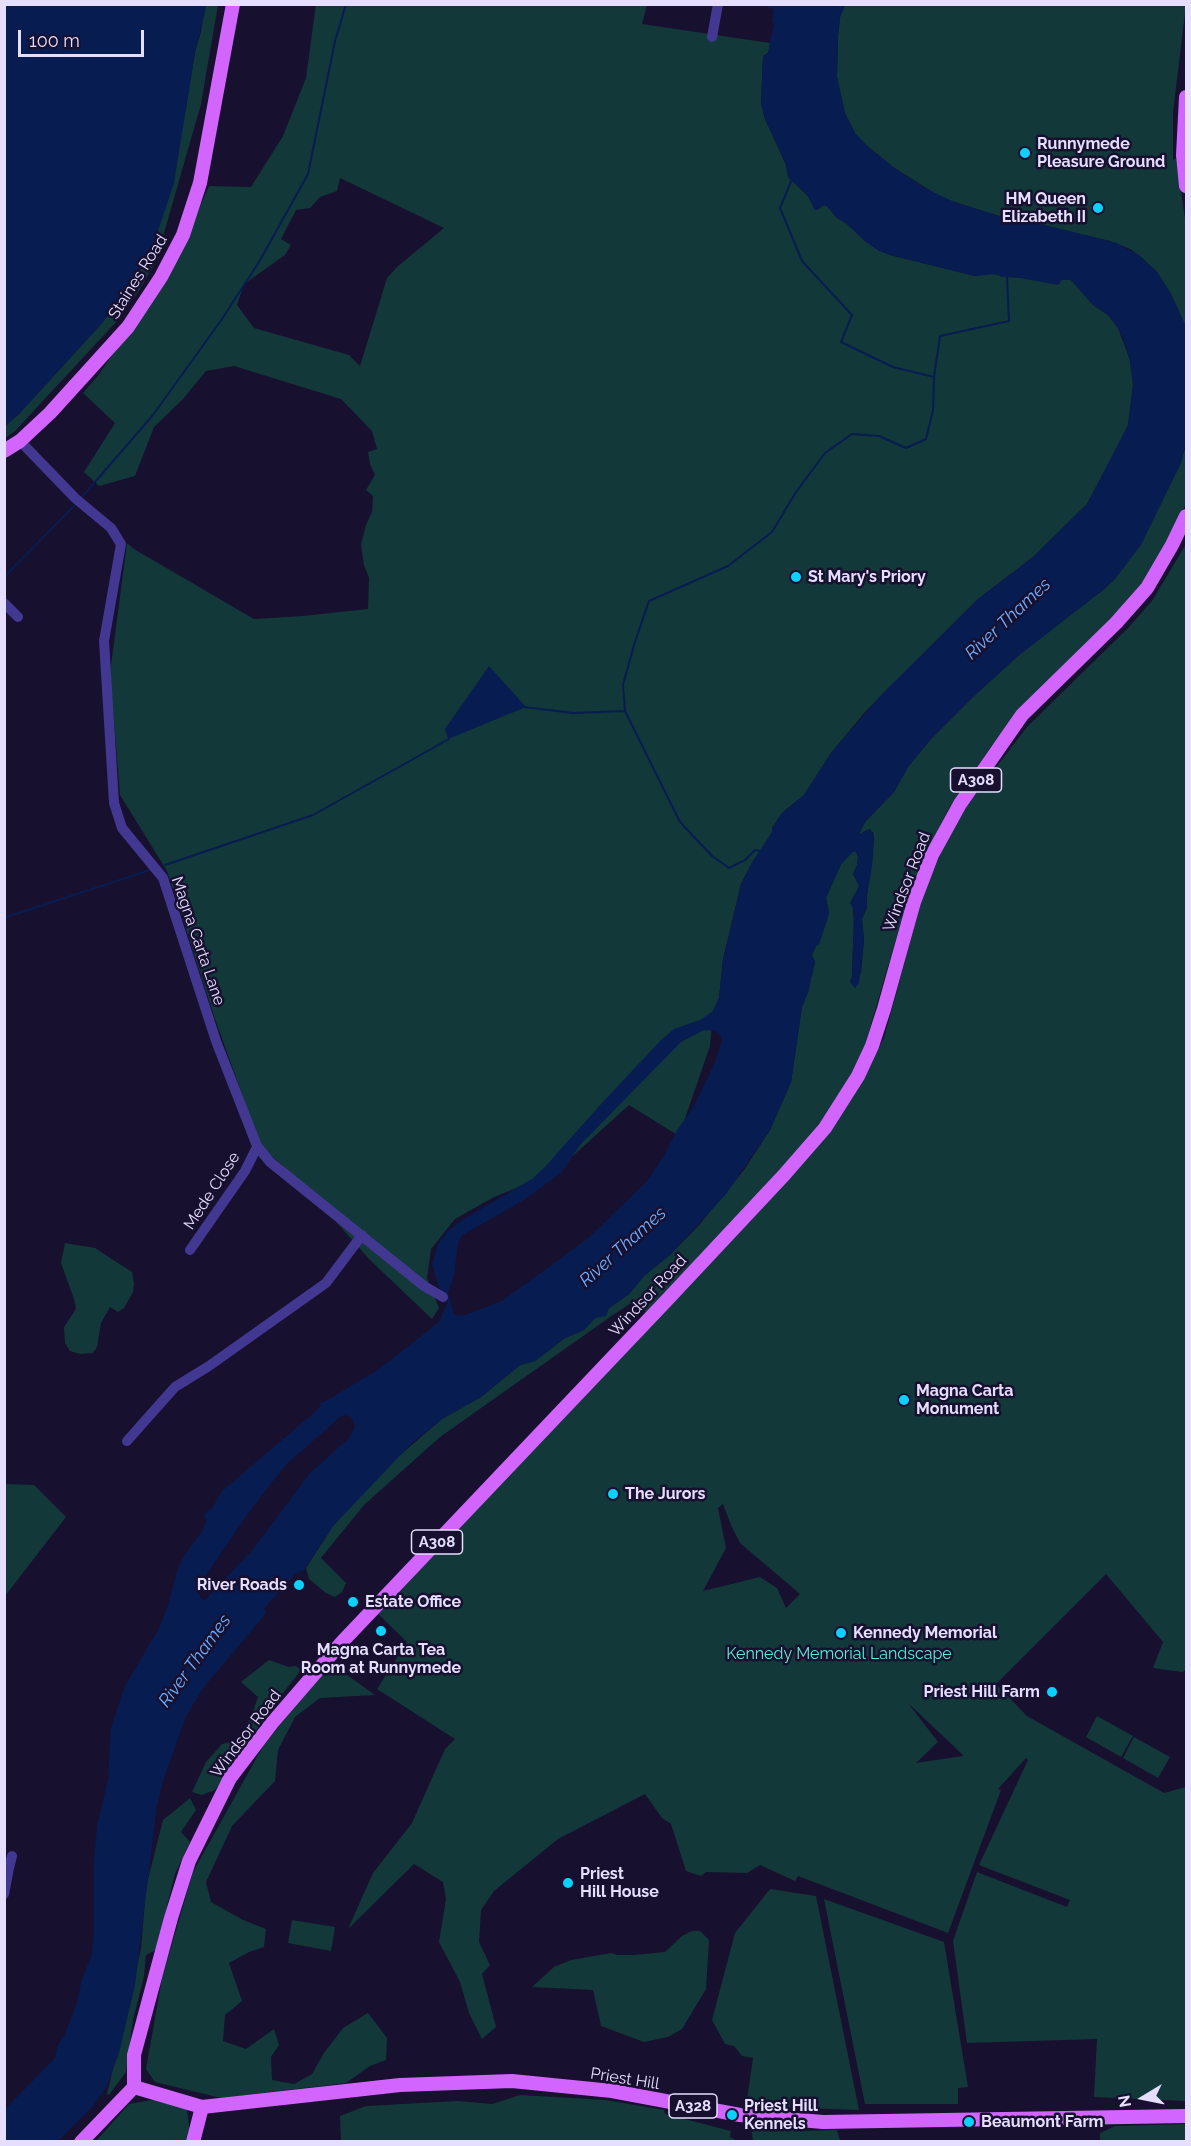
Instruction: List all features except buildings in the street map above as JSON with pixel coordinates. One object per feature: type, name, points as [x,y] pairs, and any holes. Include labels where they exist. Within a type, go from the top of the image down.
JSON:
[{"type":"main road","name":"Staines Road","points":[[4,452],[20,441],[74,388],[128,327],[161,277],[183,235],[200,183],[233,4]]},
{"type":"main road","points":[[1186,97],[1183,155],[1186,186]]},
{"type":"main road","name":"Windsor Road","points":[[134,2087],[134,2055],[171,1917],[189,1861],[230,1778],[272,1723],[342,1642],[666,1301],[825,1128],[858,1076],[872,1046],[918,891],[932,855],[960,804],[1022,715],[1116,623],[1147,588],[1172,546],[1186,516]]},
{"type":"main road","name":"Priest Hill","points":[[134,2087],[202,2107],[400,2085],[512,2081],[612,2091],[740,2115],[823,2122],[1186,2116]]},
{"type":"main road","points":[[81,2142],[134,2087]]},
{"type":"main road","points":[[193,2142],[202,2107]]},
{"type":"street","points":[[712,37],[718,4]]},
{"type":"street","name":"Magna Carta Lane","points":[[20,441],[79,500],[111,528],[121,544],[104,641],[114,803],[122,828],[163,878],[216,1041],[257,1147],[270,1162],[424,1286],[443,1297]]},
{"type":"street","points":[[4,603],[18,617]]},
{"type":"street","name":"Mede Close","points":[[190,1250],[245,1171],[257,1147]]},
{"type":"street","points":[[127,1441],[175,1387],[209,1366],[326,1283],[362,1235]]},
{"type":"street","points":[[4,1894],[7,1868],[12,1856]]},
{"type":"green space","points":[[316,4],[647,5],[642,24],[770,43],[768,53],[763,56],[761,104],[765,119],[786,165],[788,177],[808,196],[815,210],[824,205],[827,206],[836,217],[866,242],[890,255],[975,276],[990,273],[1004,277],[1071,280],[1093,305],[1108,315],[1118,328],[1130,360],[1133,385],[1128,425],[1087,504],[1033,557],[978,599],[865,712],[831,753],[804,795],[784,811],[772,828],[772,832],[741,884],[723,959],[719,998],[713,1011],[710,1046],[679,1136],[629,1105],[554,1173],[494,1197],[455,1219],[431,1249],[427,1278],[439,1308],[432,1319],[369,1259],[323,1207],[261,1147],[215,1019],[167,871],[120,795],[110,673],[127,543],[254,619],[368,609],[369,578],[364,565],[361,544],[372,512],[373,496],[366,490],[375,475],[368,452],[377,449],[372,431],[341,399],[234,366],[206,371],[183,399],[154,427],[135,476],[99,486],[84,472],[115,423],[83,393],[97,377],[171,271],[209,186],[251,187],[283,136],[306,78]],"holes":[[[340,178],[444,228],[387,278],[360,366],[349,355],[254,328],[237,305],[244,284],[285,255],[291,245],[281,239],[296,210],[310,208],[320,197],[337,191]]]},
{"type":"green space","points":[[205,5],[218,5],[201,104],[156,261],[139,291],[117,321],[15,431],[5,438],[5,426],[19,414],[103,322],[143,265],[155,240],[185,114]]},
{"type":"green space","name":"Runnymede Pleasure Ground","points":[[845,5],[1186,5],[1173,112],[1173,160],[1176,158],[1186,225],[1186,327],[1171,294],[1157,272],[1130,249],[1110,241],[999,216],[942,198],[893,167],[866,145],[855,133],[845,113],[837,77],[840,17]]},
{"type":"green space","points":[[1186,445],[1186,504],[1151,572],[1125,607],[1019,712],[990,748],[948,810],[908,898],[865,1045],[853,1071],[825,1119],[804,1146],[646,1312],[634,1301],[613,1315],[440,1437],[364,1505],[321,1558],[346,1583],[342,1592],[335,1597],[326,1593],[309,1579],[306,1568],[333,1526],[392,1462],[442,1419],[481,1397],[520,1365],[535,1361],[565,1338],[584,1330],[595,1318],[629,1294],[644,1276],[671,1254],[699,1225],[744,1170],[770,1130],[791,1082],[802,1007],[815,962],[812,955],[819,944],[829,913],[826,898],[841,864],[852,852],[856,852],[858,856],[853,874],[859,885],[852,899],[854,922],[850,982],[861,973],[864,940],[862,919],[867,907],[874,836],[873,832],[867,830],[859,834],[865,822],[894,792],[908,767],[930,740],[973,697],[1019,655],[1114,580],[1124,567],[1161,502],[1180,465]]},
{"type":"green space","name":"Kennedy Memorial Landscape","points":[[1186,544],[1186,1670],[1182,1672],[1153,1668],[1163,1642],[1106,1574],[996,1684],[1027,1716],[1164,1793],[1186,1787],[1186,2101],[1094,2097],[1097,2039],[967,2043],[953,1941],[977,1872],[1067,1907],[1070,1900],[979,1865],[1028,1760],[1026,1758],[998,1789],[1001,1790],[948,1933],[798,1876],[795,1881],[760,1865],[747,1873],[706,1872],[701,1876],[686,1871],[671,1824],[662,1818],[645,1794],[558,1839],[494,1891],[481,1910],[479,1942],[490,1965],[482,1974],[496,2027],[482,2039],[469,2013],[460,1982],[439,1942],[446,1899],[443,1882],[414,1864],[348,1929],[373,1873],[412,1823],[445,1749],[455,1739],[377,1689],[407,1642],[376,1612],[861,1083],[884,1038],[923,895],[945,844],[968,804],[1027,727],[1129,627],[1152,601]],"holes":[[[723,1504],[740,1543],[800,1594],[786,1608],[777,1588],[760,1577],[703,1591],[726,1548],[718,1508]],[[908,1703],[963,1755],[963,1756],[916,1763],[938,1742]]]},
{"type":"green space","points":[[65,1243],[95,1248],[132,1272],[133,1292],[124,1308],[118,1312],[110,1307],[101,1323],[97,1347],[93,1353],[80,1354],[70,1351],[65,1343],[64,1327],[76,1309],[61,1263]]},
{"type":"green space","points":[[4,1484],[34,1485],[66,1517],[5,1596]]},
{"type":"green space","points":[[269,1660],[289,1667],[296,1666],[301,1670],[215,1790],[202,1795],[192,1792],[206,1762],[222,1744],[236,1741],[251,1717],[258,1697],[241,1682]]},
{"type":"green space","points":[[327,1665],[347,1675],[375,1695],[320,1698],[295,1717],[278,1750],[275,1781],[232,1826],[206,1882],[211,1902],[243,1920],[266,1929],[264,1947],[229,1963],[242,2001],[225,2015],[223,2041],[246,2049],[274,2029],[279,2045],[271,2057],[272,2080],[294,2084],[312,2074],[343,2028],[368,2013],[387,2038],[386,2060],[370,2066],[346,2083],[221,2098],[155,2082],[146,2069],[162,1978],[193,1872],[262,1748]]},
{"type":"green space","points":[[1097,1716],[1133,1736],[1121,1757],[1086,1737]]},
{"type":"green space","points":[[1134,1737],[1170,1757],[1158,1778],[1123,1758]]},
{"type":"green space","points":[[190,1798],[196,1810],[181,1832],[190,1842],[175,1874],[156,1950],[146,1955],[144,1976],[133,2020],[126,2072],[109,2095],[107,2094],[141,1949],[146,1887],[163,1820]]},
{"type":"green space","points":[[770,1889],[816,1896],[859,2110],[746,2106],[753,2058],[742,2056],[734,2046],[725,2044],[712,2020],[735,1933]]},
{"type":"green space","points":[[824,1899],[944,1942],[968,2087],[958,2088],[958,2104],[865,2104]]},
{"type":"green space","points":[[292,1920],[335,1927],[331,1951],[288,1943]]},
{"type":"green space","points":[[692,1931],[700,1931],[709,1940],[706,1989],[682,2029],[668,2037],[644,2042],[601,2026],[593,1990],[532,1987],[554,1967],[571,1960],[611,1953],[634,1955],[665,1952],[682,1936]]},
{"type":"green space","points":[[520,2095],[606,2100],[664,2110],[665,2114],[731,2131],[730,2137],[734,2139],[734,2142],[341,2141],[340,2116],[366,2106],[458,2101],[492,2104]]},
{"type":"green space","points":[[158,2099],[187,2109],[190,2135],[186,2141],[95,2142],[129,2104]]},
{"type":"green space","points":[[1186,2124],[1186,2141],[1100,2141],[1100,2133],[1115,2126]]},
{"type":"green space","points":[[751,2125],[768,2125],[800,2131],[837,2130],[840,2141],[753,2141]]},
{"type":"water","points":[[5,4],[205,4],[206,8],[195,52],[174,183],[155,240],[143,265],[103,322],[19,414],[5,426]]},
{"type":"water","name":"River Thames","points":[[769,5],[845,5],[840,17],[837,77],[845,113],[855,133],[893,167],[923,187],[954,202],[999,216],[1117,243],[1140,256],[1157,272],[1171,294],[1186,327],[1186,445],[1180,465],[1141,545],[1114,580],[1019,655],[973,697],[930,740],[908,767],[894,792],[865,822],[859,834],[870,829],[874,836],[867,907],[862,919],[864,940],[859,983],[855,988],[850,982],[854,911],[850,903],[859,886],[853,874],[858,856],[856,852],[853,852],[841,864],[826,898],[829,913],[819,944],[812,955],[815,962],[802,1007],[791,1082],[770,1130],[726,1194],[671,1254],[644,1276],[629,1294],[609,1308],[606,1316],[595,1318],[584,1330],[565,1338],[535,1361],[520,1365],[481,1397],[442,1419],[411,1444],[333,1526],[304,1570],[295,1574],[264,1609],[266,1613],[263,1617],[204,1687],[186,1716],[157,1805],[135,1985],[119,2053],[106,2088],[92,2107],[58,2141],[5,2141],[4,2110],[55,2058],[57,2047],[65,2034],[76,2005],[82,1979],[91,1957],[94,1936],[94,1861],[97,1826],[108,1779],[111,1728],[125,1686],[159,1628],[178,1568],[185,1554],[203,1530],[206,1521],[204,1514],[212,1508],[222,1491],[310,1416],[321,1406],[319,1403],[379,1369],[439,1322],[448,1301],[438,1285],[432,1264],[438,1244],[448,1231],[462,1220],[532,1179],[661,1040],[674,1029],[700,1020],[713,1011],[719,998],[723,960],[741,884],[781,814],[804,795],[831,753],[881,695],[978,599],[1033,557],[1087,504],[1128,425],[1133,385],[1130,360],[1123,338],[1108,315],[1093,305],[1071,280],[1062,280],[1058,285],[1015,277],[1001,277],[997,274],[975,276],[890,255],[866,242],[836,217],[827,206],[824,205],[815,210],[808,196],[788,177],[786,164],[765,119],[761,103],[763,56],[768,53],[774,23],[772,22],[774,9],[768,8]],"holes":[[[704,1030],[720,1034],[722,1041],[715,1062],[694,1106],[646,1182],[587,1239],[502,1301],[468,1314],[459,1316],[454,1314],[448,1293],[454,1276],[461,1236],[524,1200],[562,1172],[580,1145],[681,1042]],[[345,1415],[351,1417],[355,1427],[350,1437],[310,1473],[254,1548],[205,1600],[202,1600],[198,1592],[199,1586],[247,1515],[277,1476],[287,1464]]]},
{"type":"water","points":[[489,666],[526,707],[448,739],[445,729]]},
{"type":"waterway","points":[[82,497],[153,415],[222,319],[259,262],[308,174],[335,41],[346,4]]},
{"type":"waterway","points":[[792,179],[780,208],[802,261],[852,315],[841,342],[893,367],[934,377]]},
{"type":"waterway","points":[[625,711],[623,685],[649,601],[728,566],[772,532],[796,492],[825,453],[852,434],[879,436],[906,448],[926,439],[933,410],[934,377],[940,336],[1009,321],[1007,277]]},
{"type":"waterway","points":[[4,577],[76,504]]},
{"type":"waterway","points":[[524,707],[573,713],[625,711],[680,822],[712,856],[729,868],[745,860],[755,850],[760,851]]},
{"type":"waterway","points":[[165,865],[313,815],[449,739]]},
{"type":"waterway","points":[[4,918],[150,870]]},
{"type":"place","name":"Runnymede Pleasure Ground","points":[[1025,153]]},
{"type":"place","name":"HM Queen Elizabeth II","points":[[1098,208]]},
{"type":"place","name":"St Mary's Priory","points":[[796,577]]},
{"type":"place","name":"Magna Carta Monument","points":[[904,1400]]},
{"type":"place","name":"The Jurors","points":[[613,1494]]},
{"type":"place","name":"River Roads","points":[[299,1585]]},
{"type":"place","name":"Estate Office","points":[[353,1602]]},
{"type":"place","name":"Magna Carta Tea Room at Runnymede","points":[[381,1631]]},
{"type":"place","name":"Kennedy Memorial","points":[[841,1633]]},
{"type":"place","name":"Priest Hill Farm","points":[[1052,1692]]},
{"type":"place","name":"Priest Hill House","points":[[568,1883]]},
{"type":"place","name":"Priest Hill Kennels","points":[[732,2115]]},
{"type":"place","name":"Beaumont Farm","points":[[969,2122]]}]
